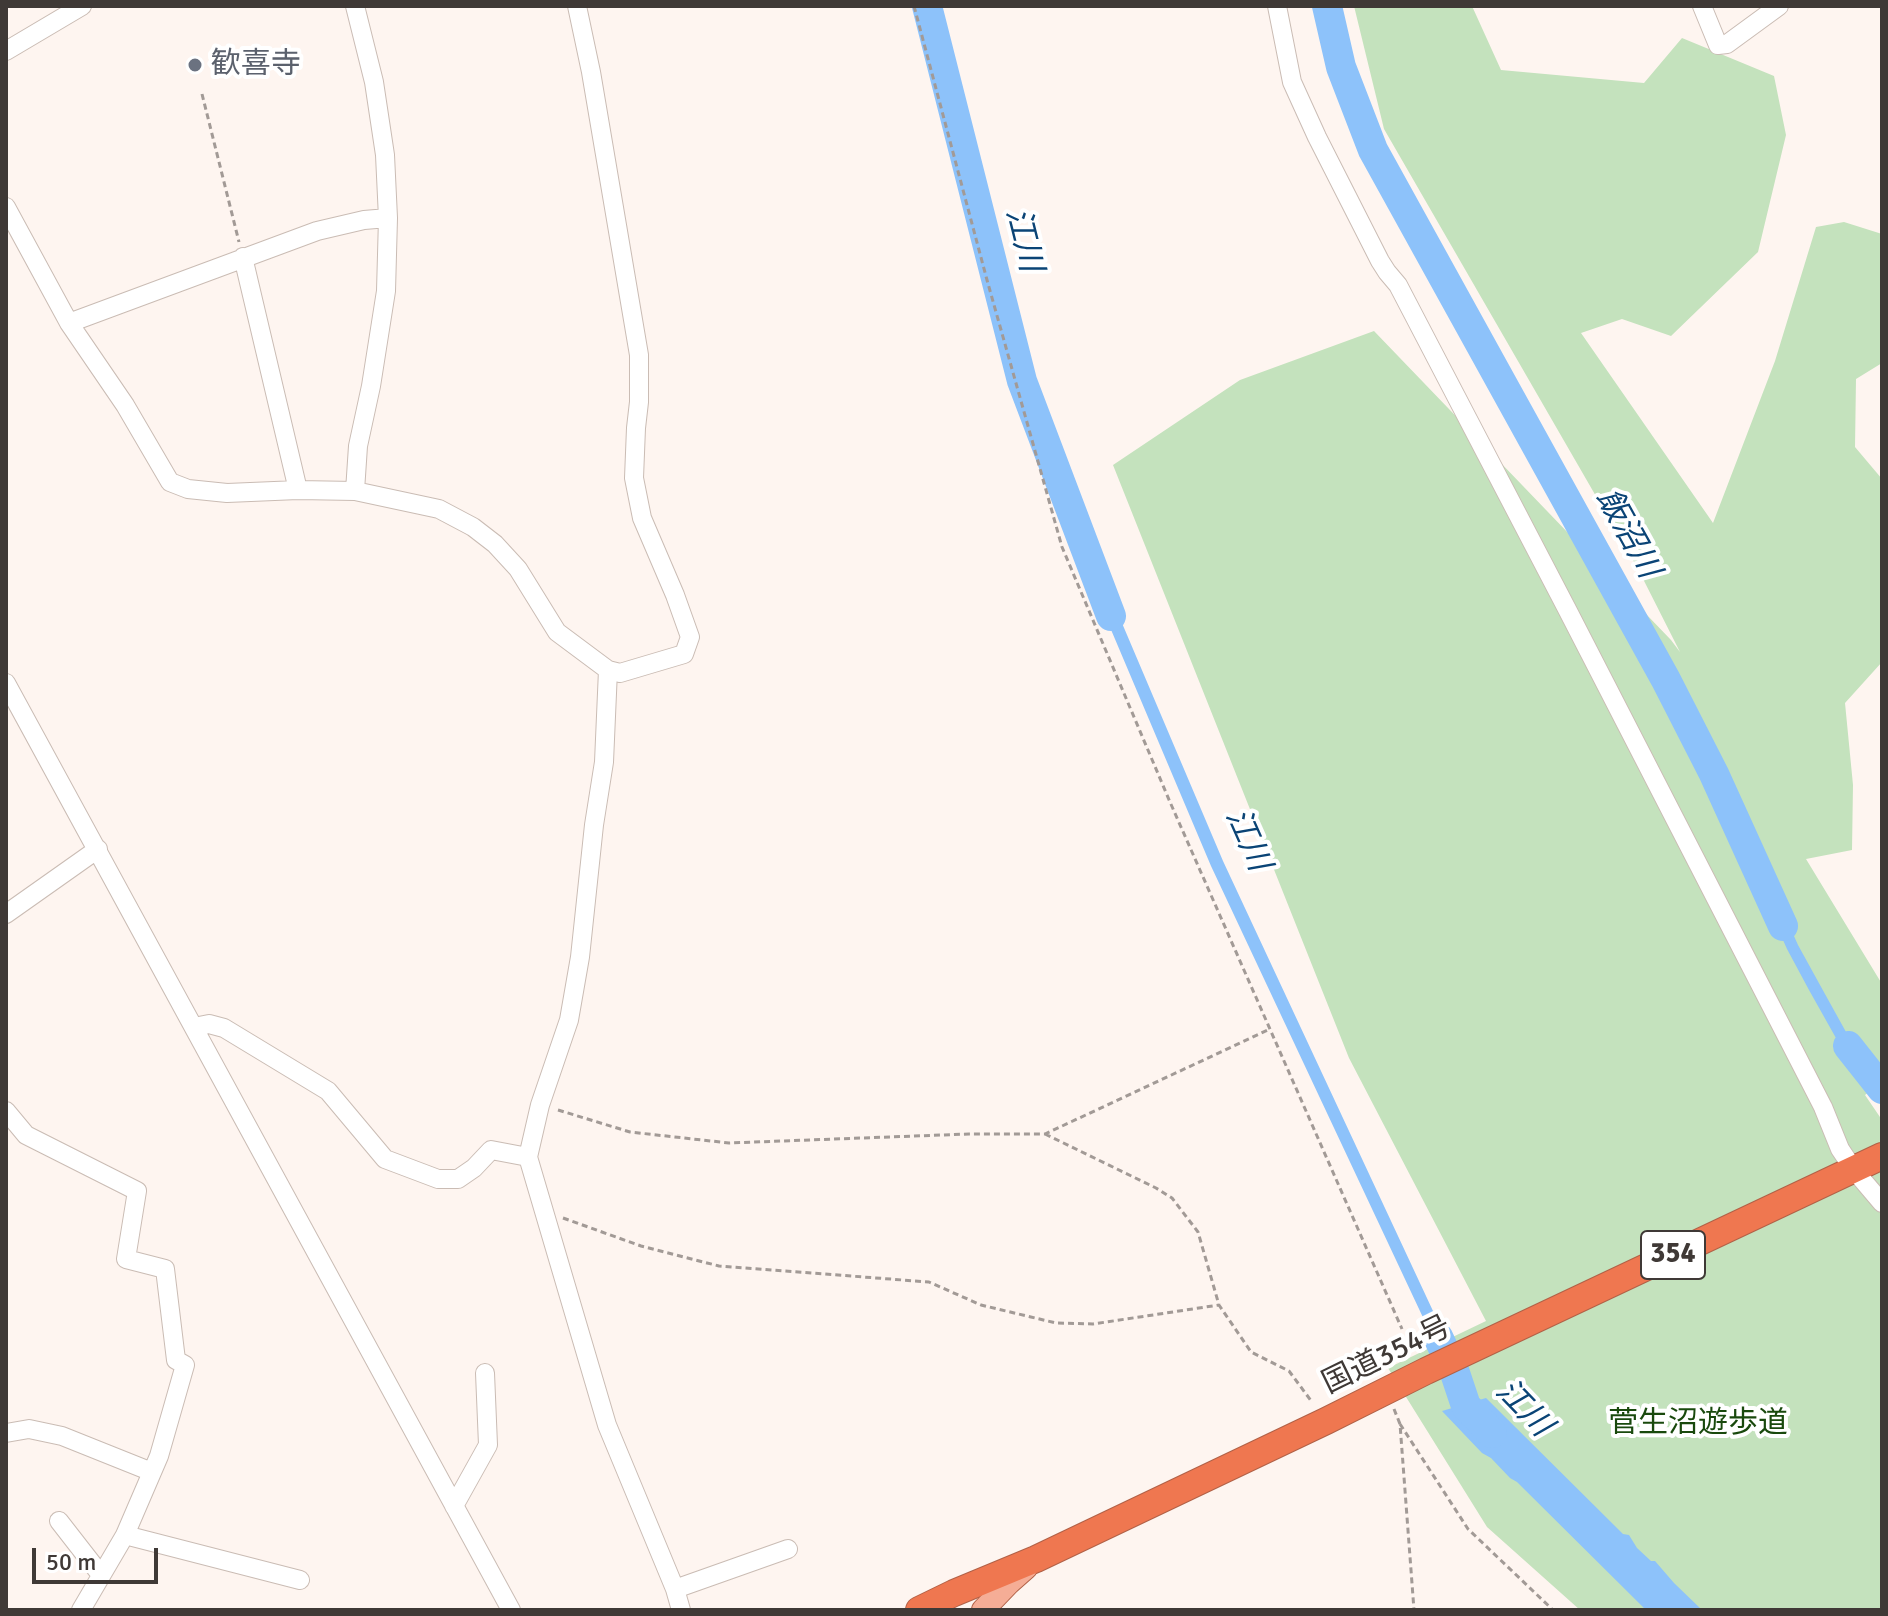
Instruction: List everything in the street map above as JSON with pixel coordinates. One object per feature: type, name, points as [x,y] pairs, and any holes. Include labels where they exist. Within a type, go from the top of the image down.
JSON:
[{"type":"highway","name":"国道354号","points":[[919,1610],[1036,1559],[1868,1163]]},
{"type":"main road","points":[[983,1610],[1036,1559]]},
{"type":"street","points":[[6,51],[82,6]]},
{"type":"street","points":[[355,6],[374,82],[385,155],[388,218],[386,291],[358,446],[355,491]]},
{"type":"street","points":[[6,207],[69,323],[125,405],[170,482],[188,489],[227,493],[355,491],[439,509],[473,527],[495,544],[518,569],[557,632],[608,670],[620,673],[684,654],[690,637],[642,518],[634,478],[639,355],[577,6]]},
{"type":"street","points":[[1277,6],[1292,82],[1317,137],[1380,261],[1413,313],[1823,1107],[1840,1149],[1868,1163],[1882,1203]]},
{"type":"street","points":[[1702,6],[1718,45],[1727,44],[1779,6]]},
{"type":"street","points":[[69,323],[317,231],[388,218]]},
{"type":"street","points":[[243,257],[298,490]]},
{"type":"street","points":[[608,670],[604,762],[580,957],[569,1020],[540,1105],[528,1157],[607,1425],[681,1610]]},
{"type":"street","points":[[6,683],[511,1610]]},
{"type":"street","points":[[6,914],[98,849]]},
{"type":"street","points":[[194,1027],[209,1024],[224,1028],[328,1091],[385,1159],[438,1179],[458,1179],[491,1150],[528,1157]]},
{"type":"street","points":[[6,1111],[26,1135],[137,1191],[126,1259],[165,1269],[176,1360],[185,1365],[159,1456],[125,1535],[81,1610]]},
{"type":"street","points":[[454,1506],[488,1445],[485,1373]]},
{"type":"street","points":[[6,1433],[29,1429],[62,1436],[152,1472]]},
{"type":"street","points":[[59,1521],[101,1575]]},
{"type":"street","points":[[125,1535],[300,1580]]},
{"type":"street","points":[[675,1589],[788,1549]]},
{"type":"path","points":[[914,6],[1062,547],[1170,802],[1402,1329]]},
{"type":"path","points":[[202,94],[243,257]]},
{"type":"path","points":[[540,1105],[630,1132],[729,1143],[1045,1134],[1270,1029]]},
{"type":"path","points":[[1045,1134],[1172,1198],[1198,1232],[1219,1305],[1251,1352],[1289,1371],[1326,1421]]},
{"type":"path","points":[[545,1211],[641,1246],[719,1266],[929,1282],[981,1305],[1056,1323],[1093,1324],[1219,1305]]},
{"type":"path","points":[[1387,1390],[1400,1424],[1468,1529],[1553,1610]]},
{"type":"path","points":[[1400,1424],[1414,1610]]},
{"type":"green space","name":"菅生沼遊歩道","points":[[1354,6],[1472,6],[1501,70],[1644,83],[1682,38],[1774,76],[1786,135],[1758,252],[1671,336],[1622,319],[1581,333],[1713,523],[1775,361],[1816,227],[1844,222],[1882,234],[1882,363],[1856,379],[1855,447],[1882,479],[1882,662],[1845,703],[1853,785],[1852,850],[1806,859],[1882,984],[1882,1082],[1865,1095],[1882,1120],[1882,1610],[1580,1610],[1487,1527],[1388,1368],[1486,1321],[1349,1058],[1113,465],[1240,380],[1374,331],[1680,652],[1638,569],[1384,129]]},
{"type":"water","points":[[1102,576],[1223,861],[1461,1371],[1450,1375],[1211,866],[1090,580]]},
{"type":"water","points":[[1773,889],[1820,985],[1851,1041],[1877,1077],[1871,1079],[1841,1047],[1809,990],[1762,893]]},
{"type":"water","points":[[1486,1398],[1702,1610],[1646,1610],[1442,1411]]},
{"type":"waterway","name":"江川","points":[[927,6],[1022,381],[1111,616]]},
{"type":"waterway","name":"飯沼川","points":[[1327,6],[1341,67],[1373,150],[1666,680],[1714,774],[1783,926]]},
{"type":"waterway","name":"飯沼川","points":[[1848,1046],[1882,1089]]},
{"type":"waterway","name":"江川","points":[[1438,1337],[1466,1406],[1492,1433]]},
{"type":"place","name":"歓喜寺","points":[[195,65]]}]
